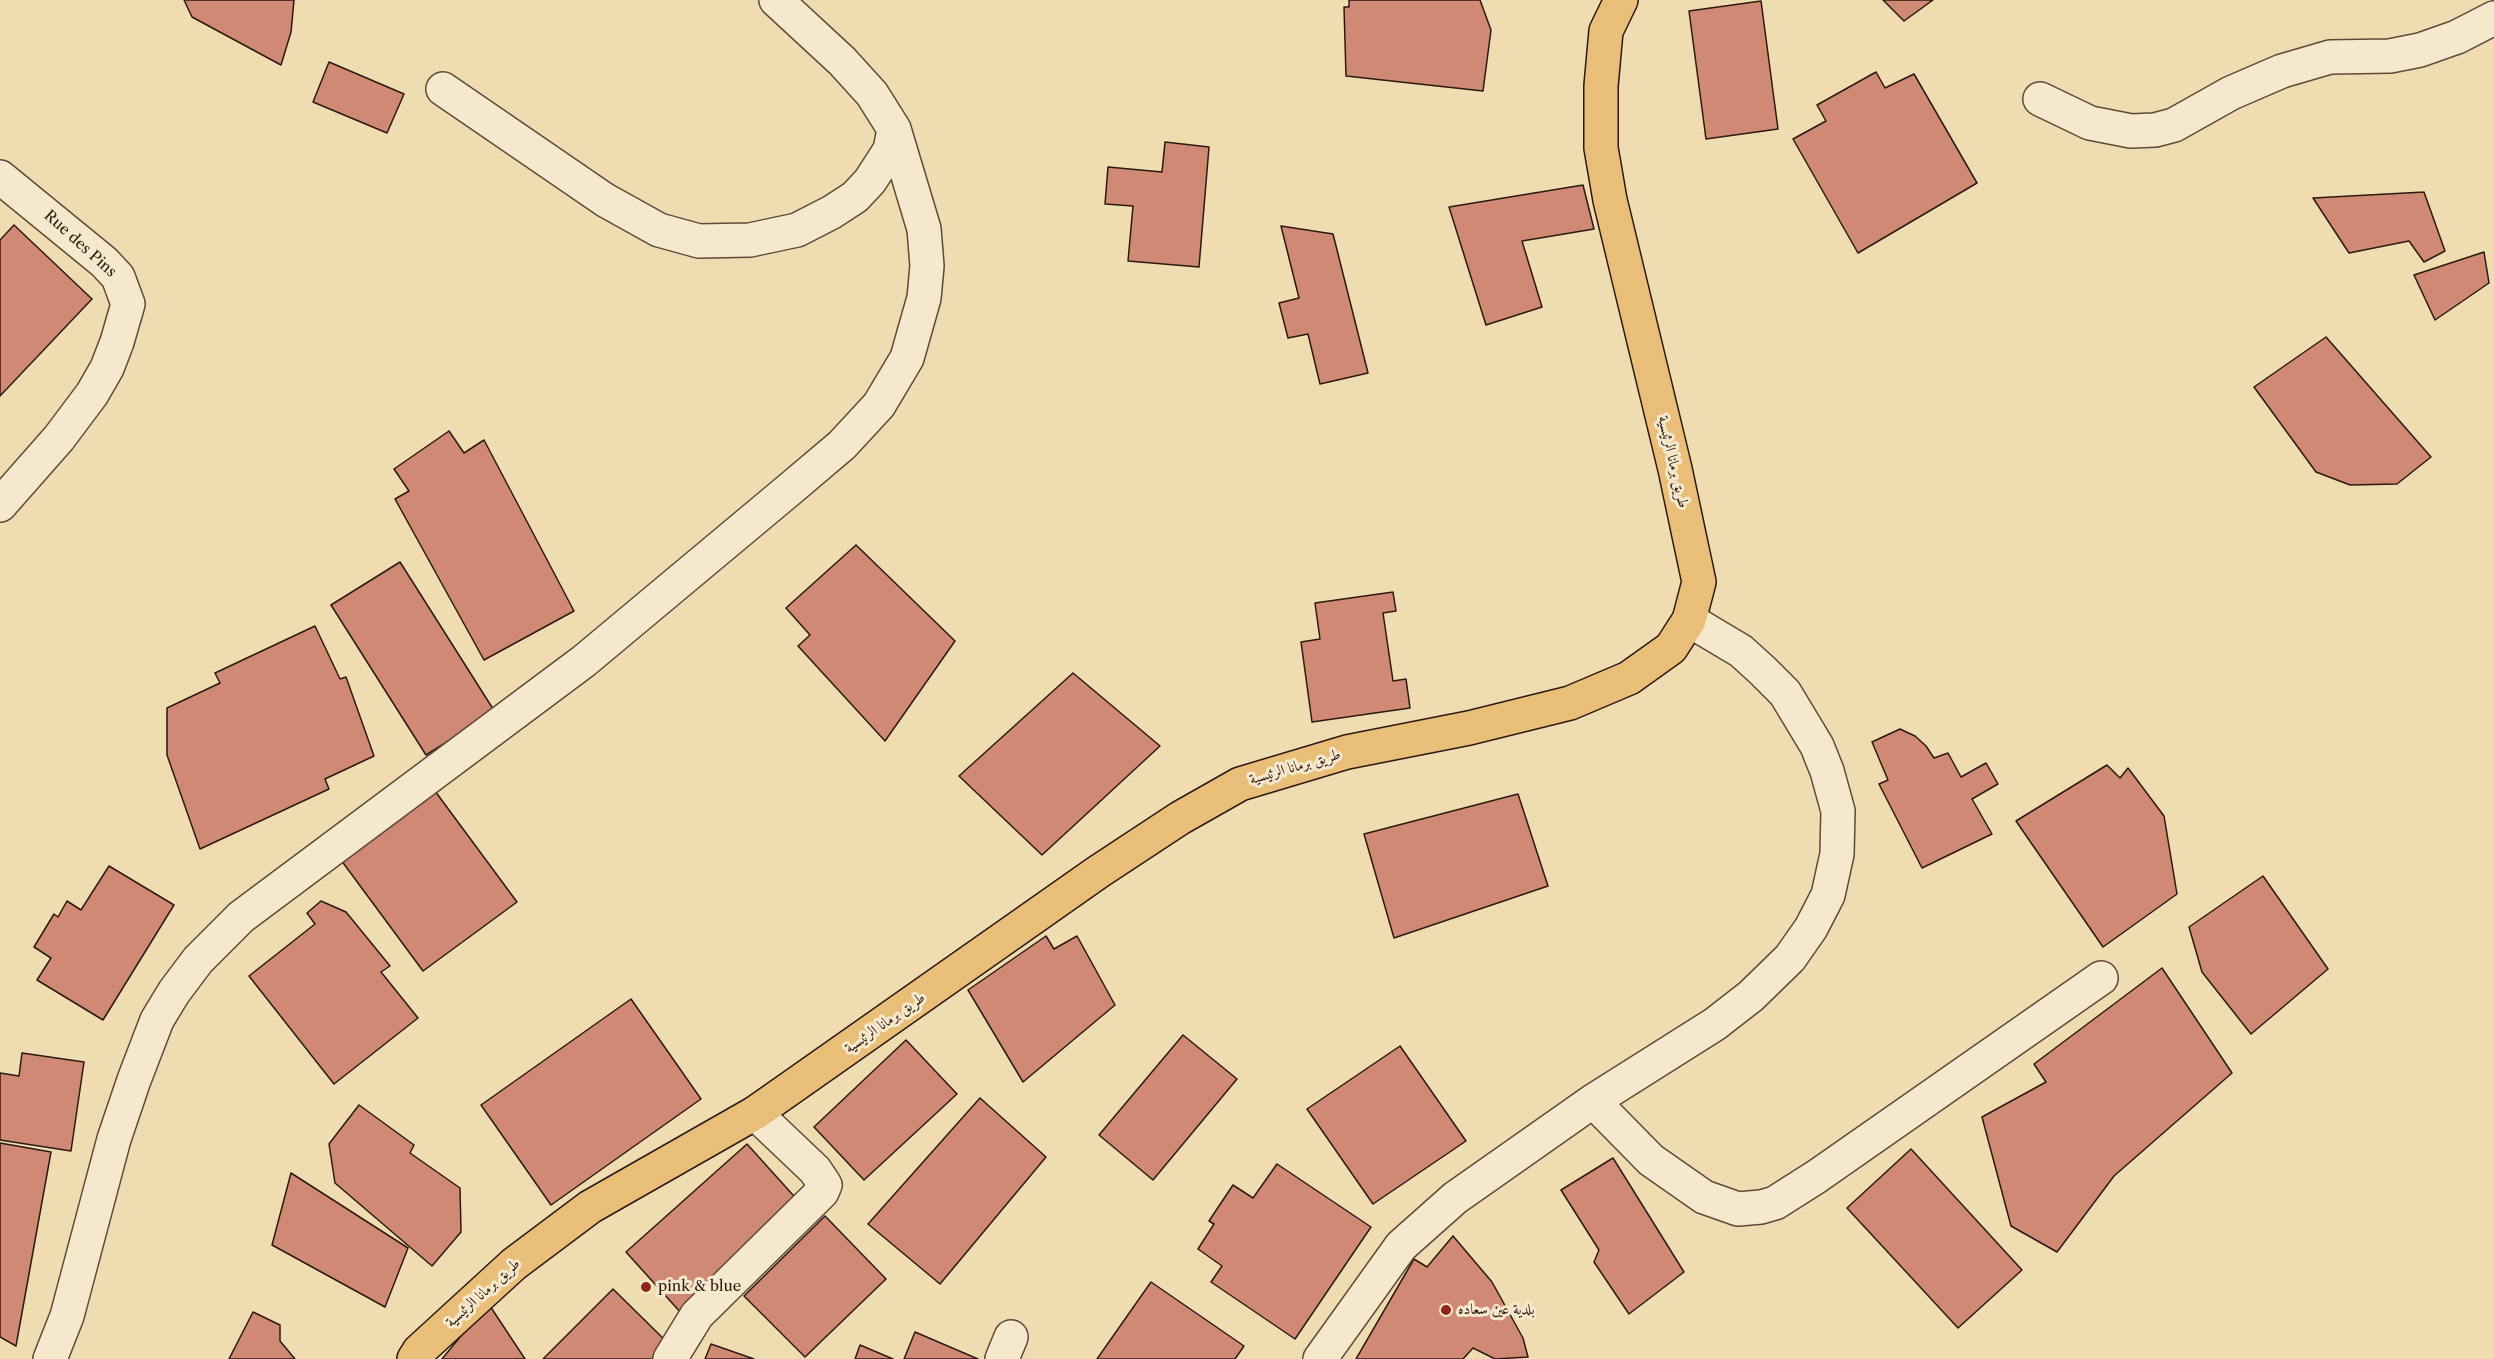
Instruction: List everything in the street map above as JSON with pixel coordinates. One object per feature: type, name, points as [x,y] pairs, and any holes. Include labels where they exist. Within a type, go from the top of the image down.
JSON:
[{"type":"main road","name":"طريق برمانا الرئيسية","points":[[414,1359],[419,1351],[514,1264],[590,1207],[755,1113],[1098,872],[1180,818],[1240,784],[1347,752],[1469,728],[1570,703],[1629,678],[1671,648],[1689,620],[1699,582],[1675,469],[1610,200],[1601,148],[1601,86],[1606,30],[1621,0]]},
{"type":"street","points":[[50,1359],[68,1316],[114,1139],[134,1080],[157,1020],[198,960],[241,917],[584,661],[842,445],[879,405],[907,358],[924,298],[927,266],[924,229],[894,129],[872,94],[842,61],[776,0]]},
{"type":"street","points":[[2040,99],[2090,123],[2131,131],[2155,130],[2174,125],[2231,93],[2282,70],[2330,57],[2390,56],[2420,50],[2457,37],[2494,18]]},
{"type":"street","points":[[443,89],[605,200],[659,230],[699,241],[750,240],[797,230],[832,212],[855,197],[870,182],[890,150],[894,129]]},
{"type":"street","name":"Rue des Pins","points":[[0,177],[104,262],[118,276],[128,304],[107,368],[92,394],[59,438],[0,505]]},
{"type":"street","points":[[1320,1359],[1401,1246],[1455,1198],[1593,1101],[1715,1024],[1751,996],[1790,958],[1828,895],[1837,854],[1838,811],[1817,746],[1785,693],[1741,651],[1689,620]]},
{"type":"street","points":[[1593,1101],[1651,1160],[1704,1197],[1738,1209],[1761,1208],[1775,1203],[1809,1182],[2101,978]]},
{"type":"street","points":[[670,1359],[697,1315],[822,1192],[825,1185],[815,1170],[755,1113]]},
{"type":"building","points":[[184,0],[294,0],[291,32],[281,65],[192,17]]},
{"type":"building","points":[[1349,0],[1480,0],[1491,30],[1483,91],[1346,76],[1344,7],[1349,7]]},
{"type":"building","points":[[1883,0],[1933,0],[1904,21]]},
{"type":"building","points":[[1761,1],[1778,129],[1706,139],[1689,11]]},
{"type":"building","points":[[329,62],[404,94],[387,133],[313,102]]},
{"type":"building","points":[[1876,72],[1885,88],[1914,74],[1977,183],[1858,253],[1793,139],[1826,121],[1817,105]]},
{"type":"building","points":[[1165,142],[1209,147],[1199,267],[1128,261],[1133,206],[1105,204],[1108,167],[1162,172]]},
{"type":"building","points":[[1583,185],[1594,229],[1522,241],[1542,307],[1486,325],[1449,207]]},
{"type":"building","points":[[2424,192],[2445,251],[2424,262],[2409,241],[2349,253],[2313,198]]},
{"type":"building","points":[[14,225],[92,299],[0,396],[0,240]]},
{"type":"building","points":[[1281,226],[1333,234],[1368,373],[1320,384],[1308,334],[1288,338],[1279,303],[1299,298]]},
{"type":"building","points":[[2484,252],[2489,283],[2435,320],[2414,275]]},
{"type":"building","points":[[2326,337],[2431,457],[2397,484],[2350,485],[2316,472],[2254,387]]},
{"type":"building","points":[[449,431],[464,453],[484,440],[574,611],[484,660],[395,499],[409,491],[394,469]]},
{"type":"building","points":[[856,545],[955,641],[885,741],[798,646],[810,635],[786,608]]},
{"type":"building","points":[[400,562],[495,712],[426,755],[331,605]]},
{"type":"building","points":[[1393,592],[1396,611],[1383,613],[1393,681],[1406,679],[1410,708],[1312,722],[1301,642],[1320,639],[1315,603]]},
{"type":"building","points":[[315,626],[340,679],[346,677],[374,756],[325,779],[329,789],[200,849],[167,755],[167,708],[220,683],[215,673]]},
{"type":"building","points":[[1073,673],[1160,746],[1042,855],[959,776]]},
{"type":"building","points":[[1900,729],[1915,736],[1934,758],[1948,753],[1961,777],[1986,763],[1998,784],[1972,799],[1992,834],[1922,868],[1879,784],[1888,780],[1872,742]]},
{"type":"building","points":[[2107,765],[2120,778],[2128,768],[2164,816],[2177,894],[2103,947],[2016,821]]},
{"type":"building","points":[[435,791],[517,902],[423,971],[341,860]]},
{"type":"building","points":[[1518,794],[1548,886],[1394,938],[1364,834]]},
{"type":"building","points":[[109,866],[174,905],[103,1020],[37,980],[51,958],[34,947],[54,914],[58,917],[67,901],[81,910]]},
{"type":"building","points":[[2263,876],[2328,969],[2251,1034],[2202,972],[2189,927]]},
{"type":"building","points":[[321,901],[346,912],[390,966],[381,972],[418,1018],[334,1084],[249,976],[315,924],[307,913]]},
{"type":"building","points":[[1046,936],[1054,949],[1077,936],[1115,1005],[1023,1082],[968,990]]},
{"type":"building","points":[[2162,968],[2232,1073],[2114,1176],[2057,1252],[2011,1226],[1982,1117],[2046,1082],[2034,1064]]},
{"type":"building","points":[[631,999],[701,1099],[551,1205],[481,1105]]},
{"type":"building","points":[[1183,1035],[1237,1079],[1153,1180],[1099,1135]]},
{"type":"building","points":[[906,1040],[957,1094],[864,1180],[814,1127]]},
{"type":"building","points":[[1400,1046],[1466,1141],[1373,1204],[1307,1109]]},
{"type":"building","points":[[22,1053],[84,1062],[71,1151],[0,1140],[0,1073],[19,1076]]},
{"type":"building","points":[[980,1098],[1046,1157],[940,1284],[868,1224]]},
{"type":"building","points":[[359,1105],[414,1145],[410,1153],[460,1188],[461,1232],[432,1266],[335,1183],[329,1144]]},
{"type":"building","points":[[0,1143],[51,1152],[16,1346],[0,1337]]},
{"type":"building","points":[[747,1144],[802,1205],[682,1314],[626,1252]]},
{"type":"building","points":[[1911,1149],[2022,1270],[1958,1328],[1847,1208]]},
{"type":"building","points":[[1613,1158],[1684,1272],[1629,1314],[1594,1262],[1599,1250],[1561,1190]]},
{"type":"building","points":[[1277,1164],[1371,1227],[1295,1339],[1211,1282],[1222,1266],[1198,1249],[1214,1224],[1209,1221],[1233,1185],[1253,1198]]},
{"type":"building","points":[[291,1173],[408,1248],[385,1307],[272,1245]]},
{"type":"building","points":[[825,1216],[886,1279],[805,1357],[744,1296]]},
{"type":"building","name":"بلدية عين سعاده","points":[[1453,1236],[1492,1282],[1523,1338],[1528,1357],[1495,1359],[1473,1348],[1463,1359],[1356,1359],[1414,1259],[1427,1267]]},
{"type":"building","points":[[1151,1282],[1244,1346],[1235,1359],[1097,1359]]},
{"type":"building","points":[[613,1289],[672,1347],[660,1359],[543,1359]]},
{"type":"building","points":[[488,1303],[525,1359],[442,1359]]},
{"type":"building","points":[[253,1312],[280,1325],[280,1341],[295,1359],[229,1359]]},
{"type":"building","points":[[915,1332],[978,1359],[904,1359]]},
{"type":"building","points":[[711,1344],[754,1359],[705,1359]]},
{"type":"building","points":[[860,1345],[893,1359],[855,1359]]},
{"type":"place","name":"pink & blue","points":[[646,1287]]},
{"type":"place","name":"بلدية عين سعاده","points":[[1446,1310]]}]
